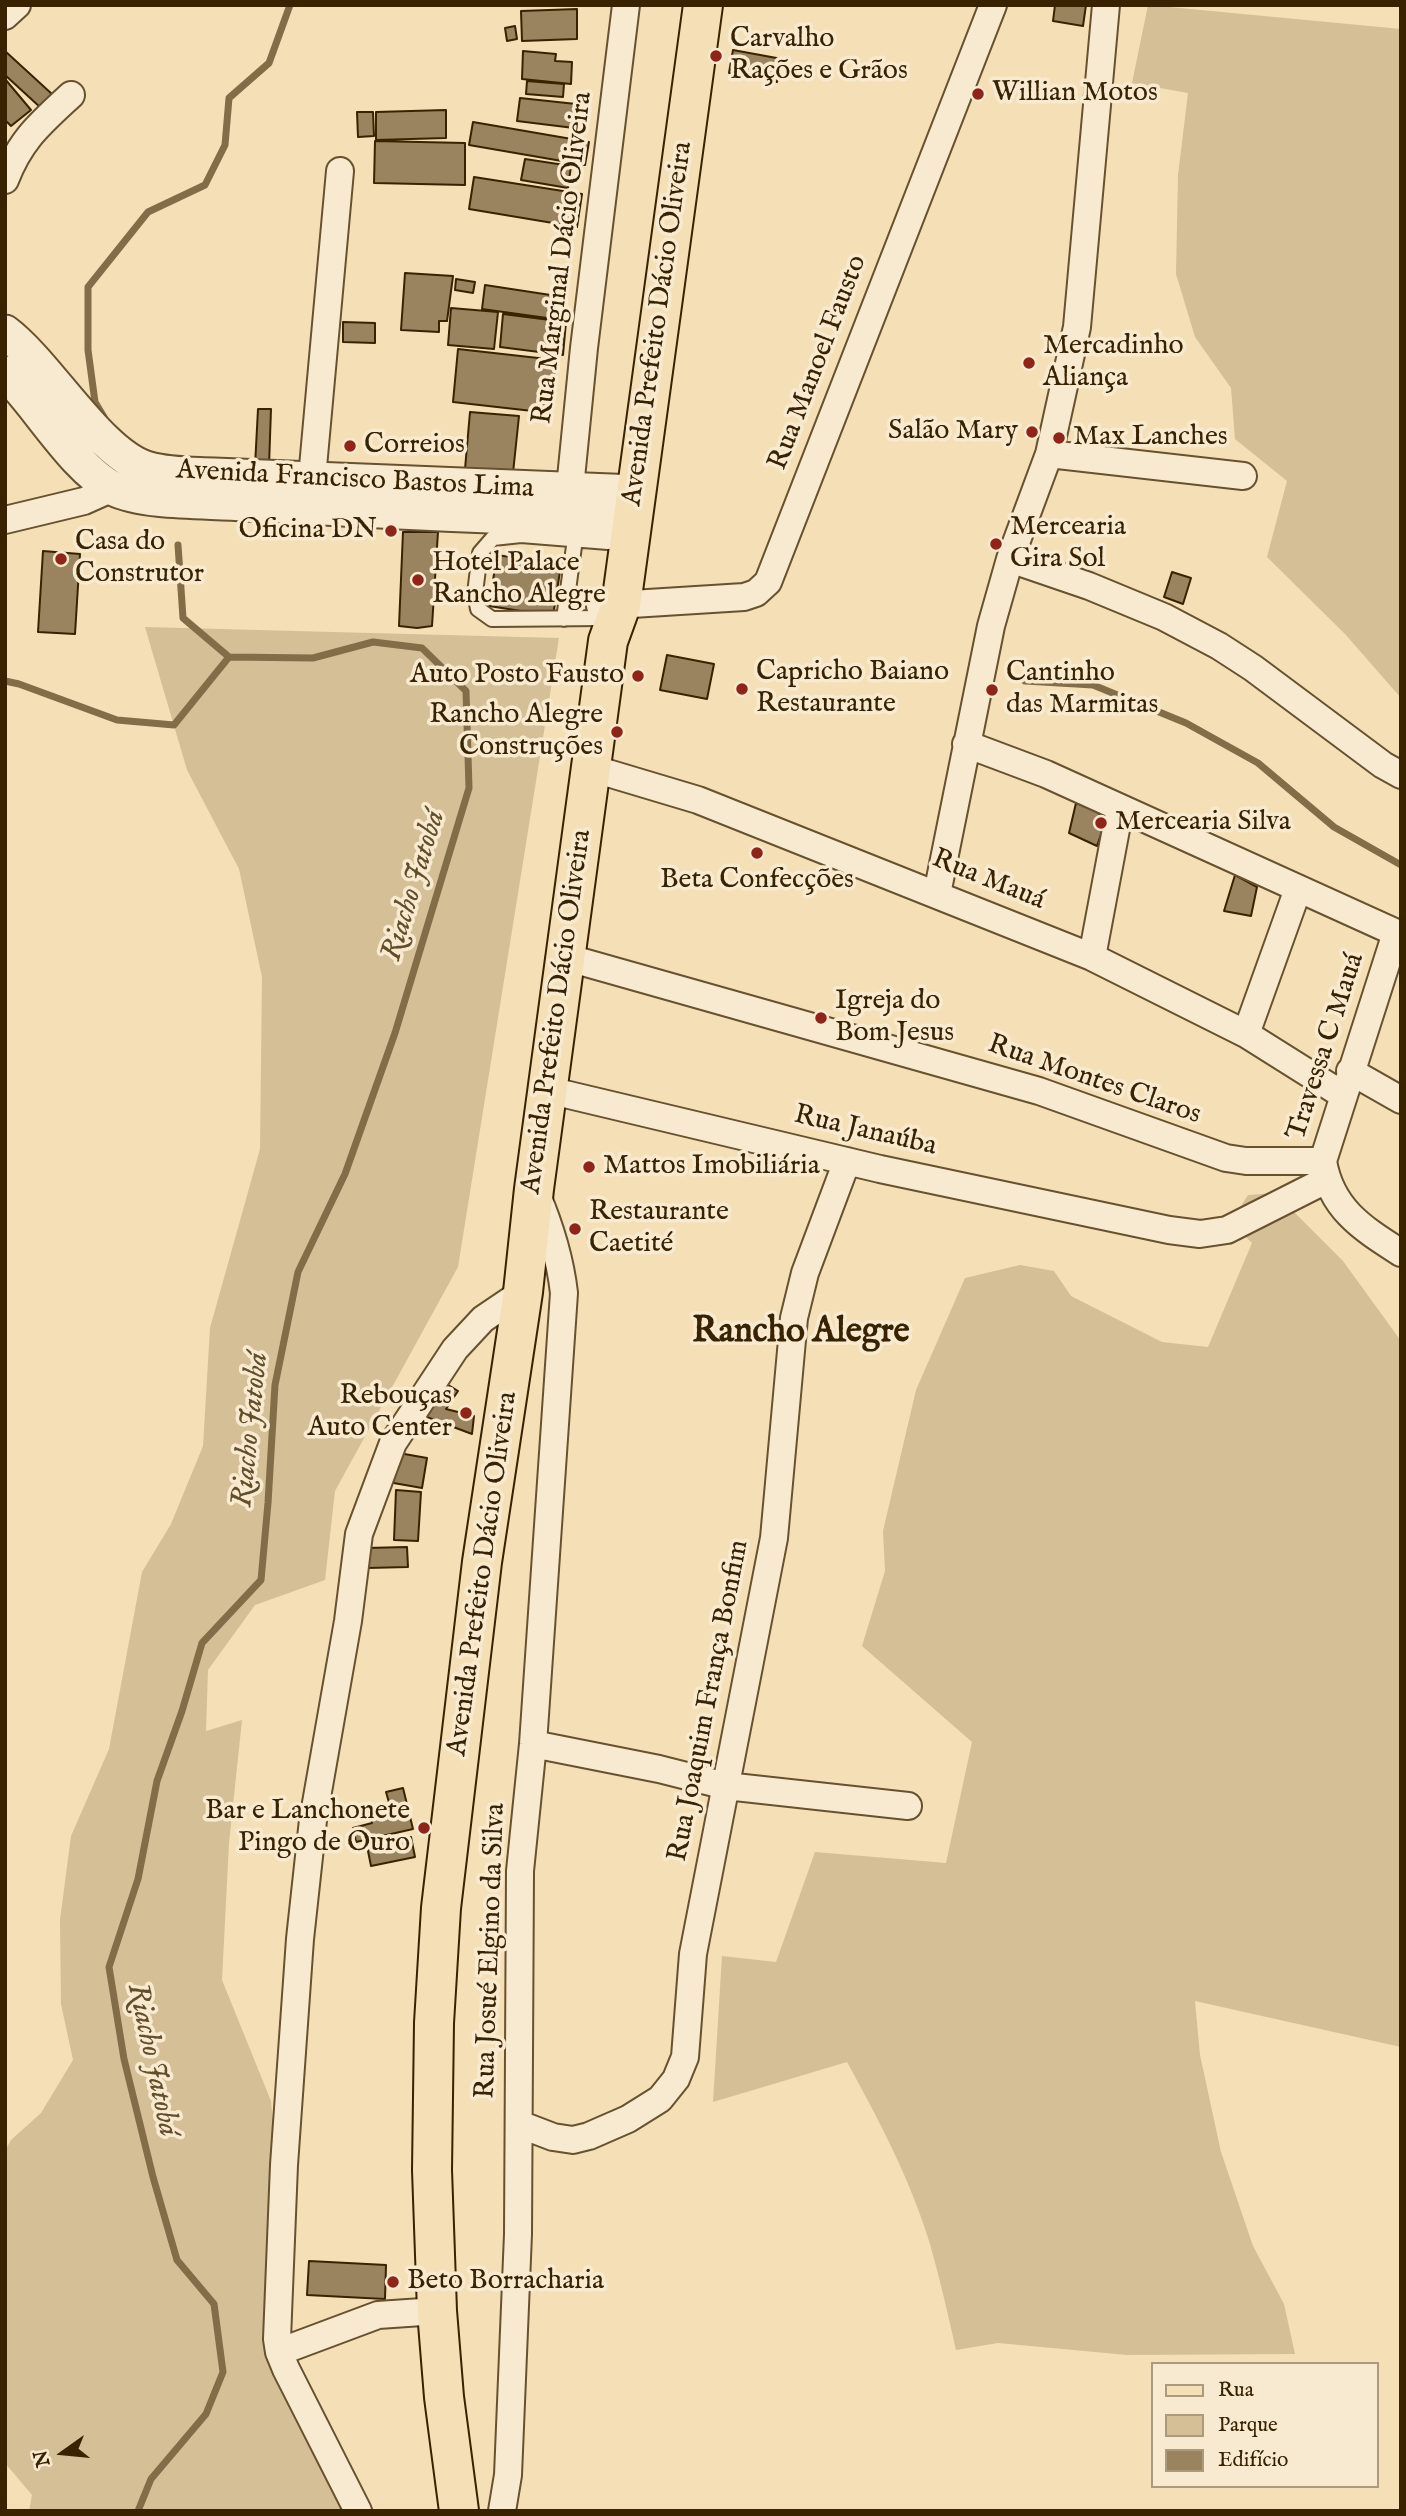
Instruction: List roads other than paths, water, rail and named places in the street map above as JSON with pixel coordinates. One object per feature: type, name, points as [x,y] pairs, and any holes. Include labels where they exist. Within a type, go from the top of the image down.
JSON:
[{"type":"main road","name":"Avenida Prefeito Dácio Oliveira","points":[[459,2511],[444,2397],[437,2311],[432,2170],[434,2023],[441,1908],[482,1562],[523,1292],[534,1189],[591,768],[608,617],[602,515],[648,262],[681,5]]},
{"type":"main road","name":"Avenida Prefeito Dácio Oliveira","points":[[602,515],[703,5]]},
{"type":"street","points":[[5,16],[17,5]]},
{"type":"street","name":"Rua Marginal Dácio Oliveira","points":[[602,515],[584,348],[626,5]]},
{"type":"street","name":"Rua Manoel Fausto","points":[[608,617],[744,597],[756,593],[768,582],[993,5]]},
{"type":"street","points":[[937,894],[991,626],[1010,559],[1049,454],[1077,327],[1106,5]]},
{"type":"street","points":[[5,180],[27,136],[71,95]]},
{"type":"street","points":[[334,489],[340,171]]},
{"type":"street","name":"Avenida Francisco Bastos Lima","points":[[5,332],[37,361],[114,449],[137,497],[153,499],[334,489]]},
{"type":"street","name":"Avenida Francisco Bastos Lima","points":[[5,373],[69,449],[97,477],[130,479],[203,474],[602,515]]},
{"type":"street","points":[[1049,454],[1243,476]]},
{"type":"street","points":[[5,520],[84,501],[130,479]]},
{"type":"street","points":[[1010,559],[1102,591],[1164,617],[1219,646],[1253,668],[1383,765],[1401,775]]},
{"type":"street","points":[[966,744],[1046,774],[1398,934]]},
{"type":"street","name":"Rua Mauá","points":[[591,768],[698,800],[1092,957],[1346,1083],[1401,1100]]},
{"type":"street","points":[[1092,957],[1120,808]]},
{"type":"street","points":[[1246,1034],[1298,889]]},
{"type":"street","name":"Travessa C Mauá","points":[[1324,1170],[1346,1083],[1398,934]]},
{"type":"street","name":"Rua Montes Claros","points":[[565,957],[1039,1091],[1226,1158],[1324,1170]]},
{"type":"street","name":"Rua Janaúba","points":[[548,1090],[847,1161],[1169,1230],[1200,1234],[1227,1230],[1324,1170]]},
{"type":"street","name":"Rua Joaquim França Bonfim","points":[[519,2124],[553,2137],[573,2140],[589,2136],[628,2119],[660,2099],[676,2079],[685,2057],[693,1954],[774,1538],[794,1318],[805,1273],[847,1161]]},
{"type":"street","points":[[1324,1170],[1331,1193],[1350,1217],[1401,1253]]},
{"type":"street","name":"Rua Josué Elgino da Silva","points":[[502,2511],[508,2474],[518,2247],[520,1871],[533,1744],[564,1293],[557,1250],[534,1189]]},
{"type":"street","points":[[358,2511],[279,2352],[277,2339],[284,2165],[300,1939],[313,1820],[348,1621],[359,1534],[393,1443],[455,1349],[483,1319],[523,1292]]},
{"type":"street","points":[[533,1744],[659,1769],[726,1786],[908,1806]]},
{"type":"street","points":[[279,2352],[378,2315],[437,2311]]},
{"type":"lane","points":[[564,619],[602,515]]},
{"type":"lane","points":[[602,515],[521,535],[493,538],[480,553],[475,593],[478,609],[492,619],[608,617]]},
{"type":"waterway","name":"Riacho Jatobá","points":[[104,417],[95,402],[88,350],[88,287],[148,212],[205,185],[225,145],[229,98],[269,63],[290,5]]},
{"type":"waterway","name":"Riacho Jatobá","points":[[138,2511],[151,2479],[206,2414],[223,2372],[214,2304],[177,2260],[153,2177],[124,2059],[109,1967],[138,1879],[157,1781],[202,1643],[261,1580],[275,1385],[298,1272],[345,1174],[395,1033],[469,788],[466,691],[422,648],[373,642],[313,658],[229,657],[183,618],[178,545]]},
{"type":"waterway","points":[[5,681],[117,720],[174,725],[229,657]]},
{"type":"waterway","points":[[1025,681],[1093,685],[1186,723],[1258,763],[1334,827],[1401,865]]},
{"type":"place","name":"Carvalho Rações e Grãos","points":[[716,56]]},
{"type":"place","name":"Willian Motos","points":[[978,94]]},
{"type":"place","name":"Mercadinho Aliança","points":[[1029,363]]},
{"type":"place","name":"Salão Mary","points":[[1032,432]]},
{"type":"place","name":"Max Lanches","points":[[1059,438]]},
{"type":"place","name":"Correios","points":[[350,446]]},
{"type":"place","name":"Oficina DN","points":[[391,531]]},
{"type":"place","name":"Mercearia Gira Sol","points":[[996,544]]},
{"type":"place","name":"Casa do Construtor","points":[[61,559]]},
{"type":"place","name":"Hotel Palace Rancho Alegre","points":[[418,580]]},
{"type":"place","name":"Auto Posto Fausto","points":[[638,676]]},
{"type":"place","name":"Capricho Baiano Restaurante","points":[[742,689]]},
{"type":"place","name":"Cantinho das Marmitas","points":[[992,690]]},
{"type":"place","name":"Rancho Alegre Construções","points":[[617,732]]},
{"type":"place","name":"Mercearia Silva","points":[[1101,823]]},
{"type":"place","name":"Beta Confecções","points":[[757,853]]},
{"type":"place","name":"Igreja do Bom Jesus","points":[[821,1018]]},
{"type":"place","name":"Mattos Imobiliária","points":[[589,1167]]},
{"type":"place","name":"Restaurante Caetité","points":[[575,1229]]},
{"type":"place","name":"Rebouças Auto Center","points":[[466,1413]]},
{"type":"place","name":"Bar e Lanchonete Pingo de Ouro","points":[[424,1828]]},
{"type":"place","name":"Beto Borracharia","points":[[393,2282]]},
{"type":"district","name":"Rancho Alegre","points":[[801,1334]]}]
